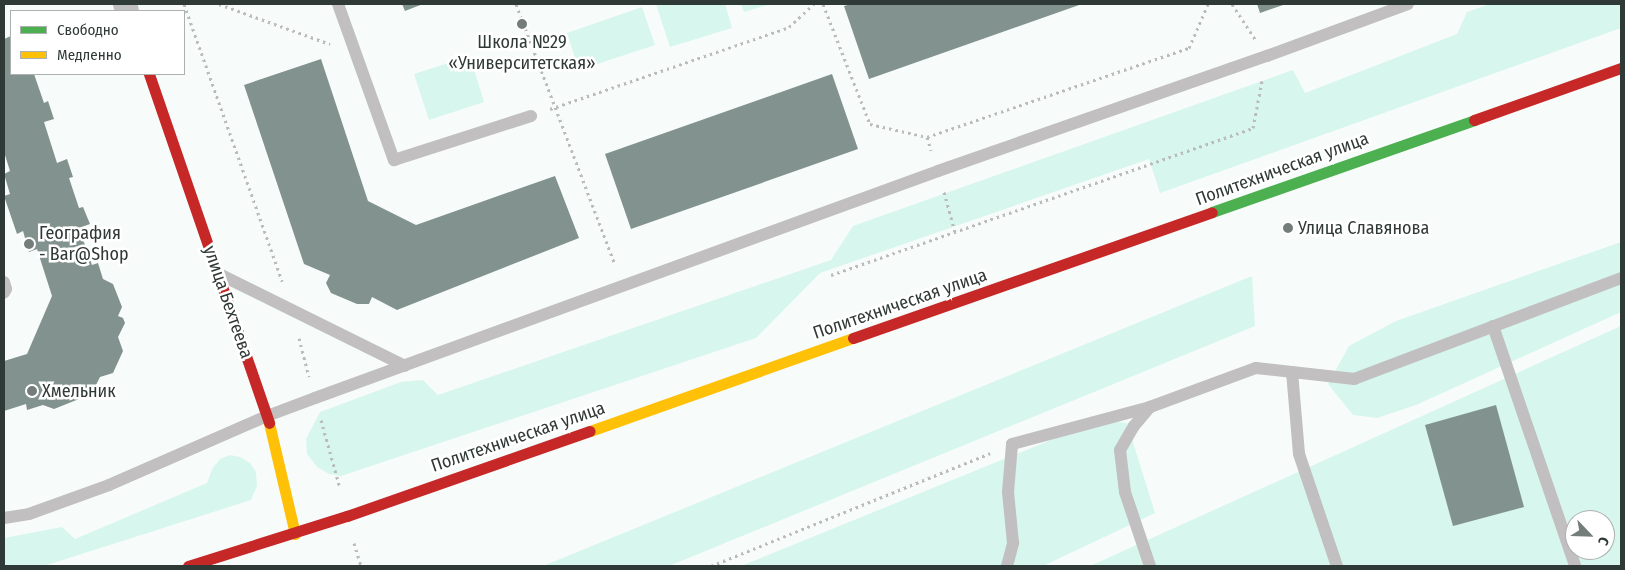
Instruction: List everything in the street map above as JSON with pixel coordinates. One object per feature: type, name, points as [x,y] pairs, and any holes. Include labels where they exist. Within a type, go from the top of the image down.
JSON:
[{"type":"street","name":"Политехническая улица","points":[[188,566],[295,534],[347,516],[1621,68]]},
{"type":"street","name":"улица Бехтеева","points":[[149,75],[267,416],[295,534]]},
{"type":"lane","points":[[338,4],[394,160],[531,116]]},
{"type":"lane","points":[[4,518],[29,514],[109,485],[267,416],[315,398],[938,171],[1267,56],[1408,4]]},
{"type":"lane","points":[[218,274],[405,366]]},
{"type":"lane","points":[[1007,566],[1013,543],[1008,492],[1012,444],[1150,407],[1256,368],[1354,379],[1621,278]]},
{"type":"lane","points":[[4,282],[6,289],[4,293]]},
{"type":"lane","points":[[1493,326],[1575,566]]},
{"type":"lane","points":[[1292,372],[1299,454],[1337,566]]},
{"type":"lane","points":[[1150,407],[1134,426],[1120,450],[1125,492],[1150,566]]},
{"type":"path","points":[[184,4],[291,310],[361,566]]},
{"type":"path","points":[[219,4],[356,54]]},
{"type":"path","points":[[516,4],[623,286]]},
{"type":"path","points":[[531,116],[789,27],[814,4]]},
{"type":"path","points":[[823,4],[870,124],[927,137],[1190,48],[1208,4]]},
{"type":"path","points":[[831,276],[1253,128],[1267,56],[1232,4]]},
{"type":"path","points":[[927,137],[955,232]]},
{"type":"path","points":[[711,566],[1012,444]]},
{"type":"green space","points":[[656,4],[725,4],[732,28],[670,47]]},
{"type":"green space","points":[[741,4],[771,4],[744,12]]},
{"type":"green space","points":[[1490,4],[1621,4],[1621,28],[1160,193],[1149,159],[820,273],[756,338],[341,476],[329,474],[317,467],[307,454],[306,439],[320,412],[401,382],[423,380],[438,395],[831,260],[853,226],[1293,70],[1305,93],[1457,34],[1467,12]]},
{"type":"green space","points":[[642,7],[655,45],[579,70],[567,33]]},
{"type":"green space","points":[[470,56],[484,102],[429,120],[414,74]]},
{"type":"green space","points":[[1621,242],[1621,312],[1416,405],[1377,418],[1353,415],[1328,384],[1349,346],[1396,321]]},
{"type":"green space","points":[[1252,276],[1255,326],[669,566],[543,566]]},
{"type":"green space","points":[[1621,326],[1621,566],[1090,566]]},
{"type":"green space","points":[[1100,420],[1127,423],[1155,513],[1043,566],[741,566]]},
{"type":"green space","points":[[230,455],[240,457],[250,463],[256,472],[257,486],[251,500],[47,565],[4,566],[4,538],[62,527],[75,539],[207,483],[212,469],[220,459]]},
{"type":"building","points":[[402,4],[423,4],[405,11]]},
{"type":"building","points":[[851,4],[1082,4],[869,79],[844,6]]},
{"type":"building","points":[[1257,4],[1286,4],[1260,13]]},
{"type":"building","points":[[10,36],[10,75],[34,75],[44,103],[48,101],[54,119],[44,122],[57,163],[67,159],[73,177],[69,178],[79,208],[83,207],[90,224],[79,228],[92,265],[98,263],[103,279],[113,284],[122,307],[118,316],[123,318],[125,323],[118,337],[123,351],[113,373],[100,377],[94,389],[90,391],[84,388],[79,399],[54,409],[43,405],[27,410],[26,404],[4,411],[4,361],[27,354],[52,296],[37,249],[29,252],[23,231],[17,234],[4,196],[10,194],[4,174],[10,171],[4,152],[4,39]]},
{"type":"building","points":[[321,59],[368,201],[416,225],[555,176],[579,238],[397,310],[372,297],[369,304],[357,304],[331,293],[326,283],[330,275],[304,264],[244,85]]},
{"type":"building","points":[[832,74],[858,149],[631,229],[605,154]]},
{"type":"building","points":[[1496,405],[1524,507],[1453,526],[1425,425]]},
{"type":"traffic: fast","points":[[1212,212],[1474,120]]},
{"type":"traffic: slow","points":[[590,431],[853,338]]},
{"type":"traffic: slow","points":[[269,423],[295,534]]},
{"type":"traffic: jam","points":[[1474,120],[1621,68]]},
{"type":"traffic: jam","points":[[149,75],[269,423]]},
{"type":"traffic: jam","points":[[853,338],[1212,212]]},
{"type":"traffic: jam","points":[[188,566],[347,516],[590,431]]},
{"type":"place","name":"Школа №29 «Университетская»","points":[[522,24]]},
{"type":"place","name":"Улица Славянова","points":[[1288,228]]},
{"type":"place","name":"География - Bar@Shop","points":[[29,244]]},
{"type":"place","name":"Хмельник","points":[[32,391]]}]
